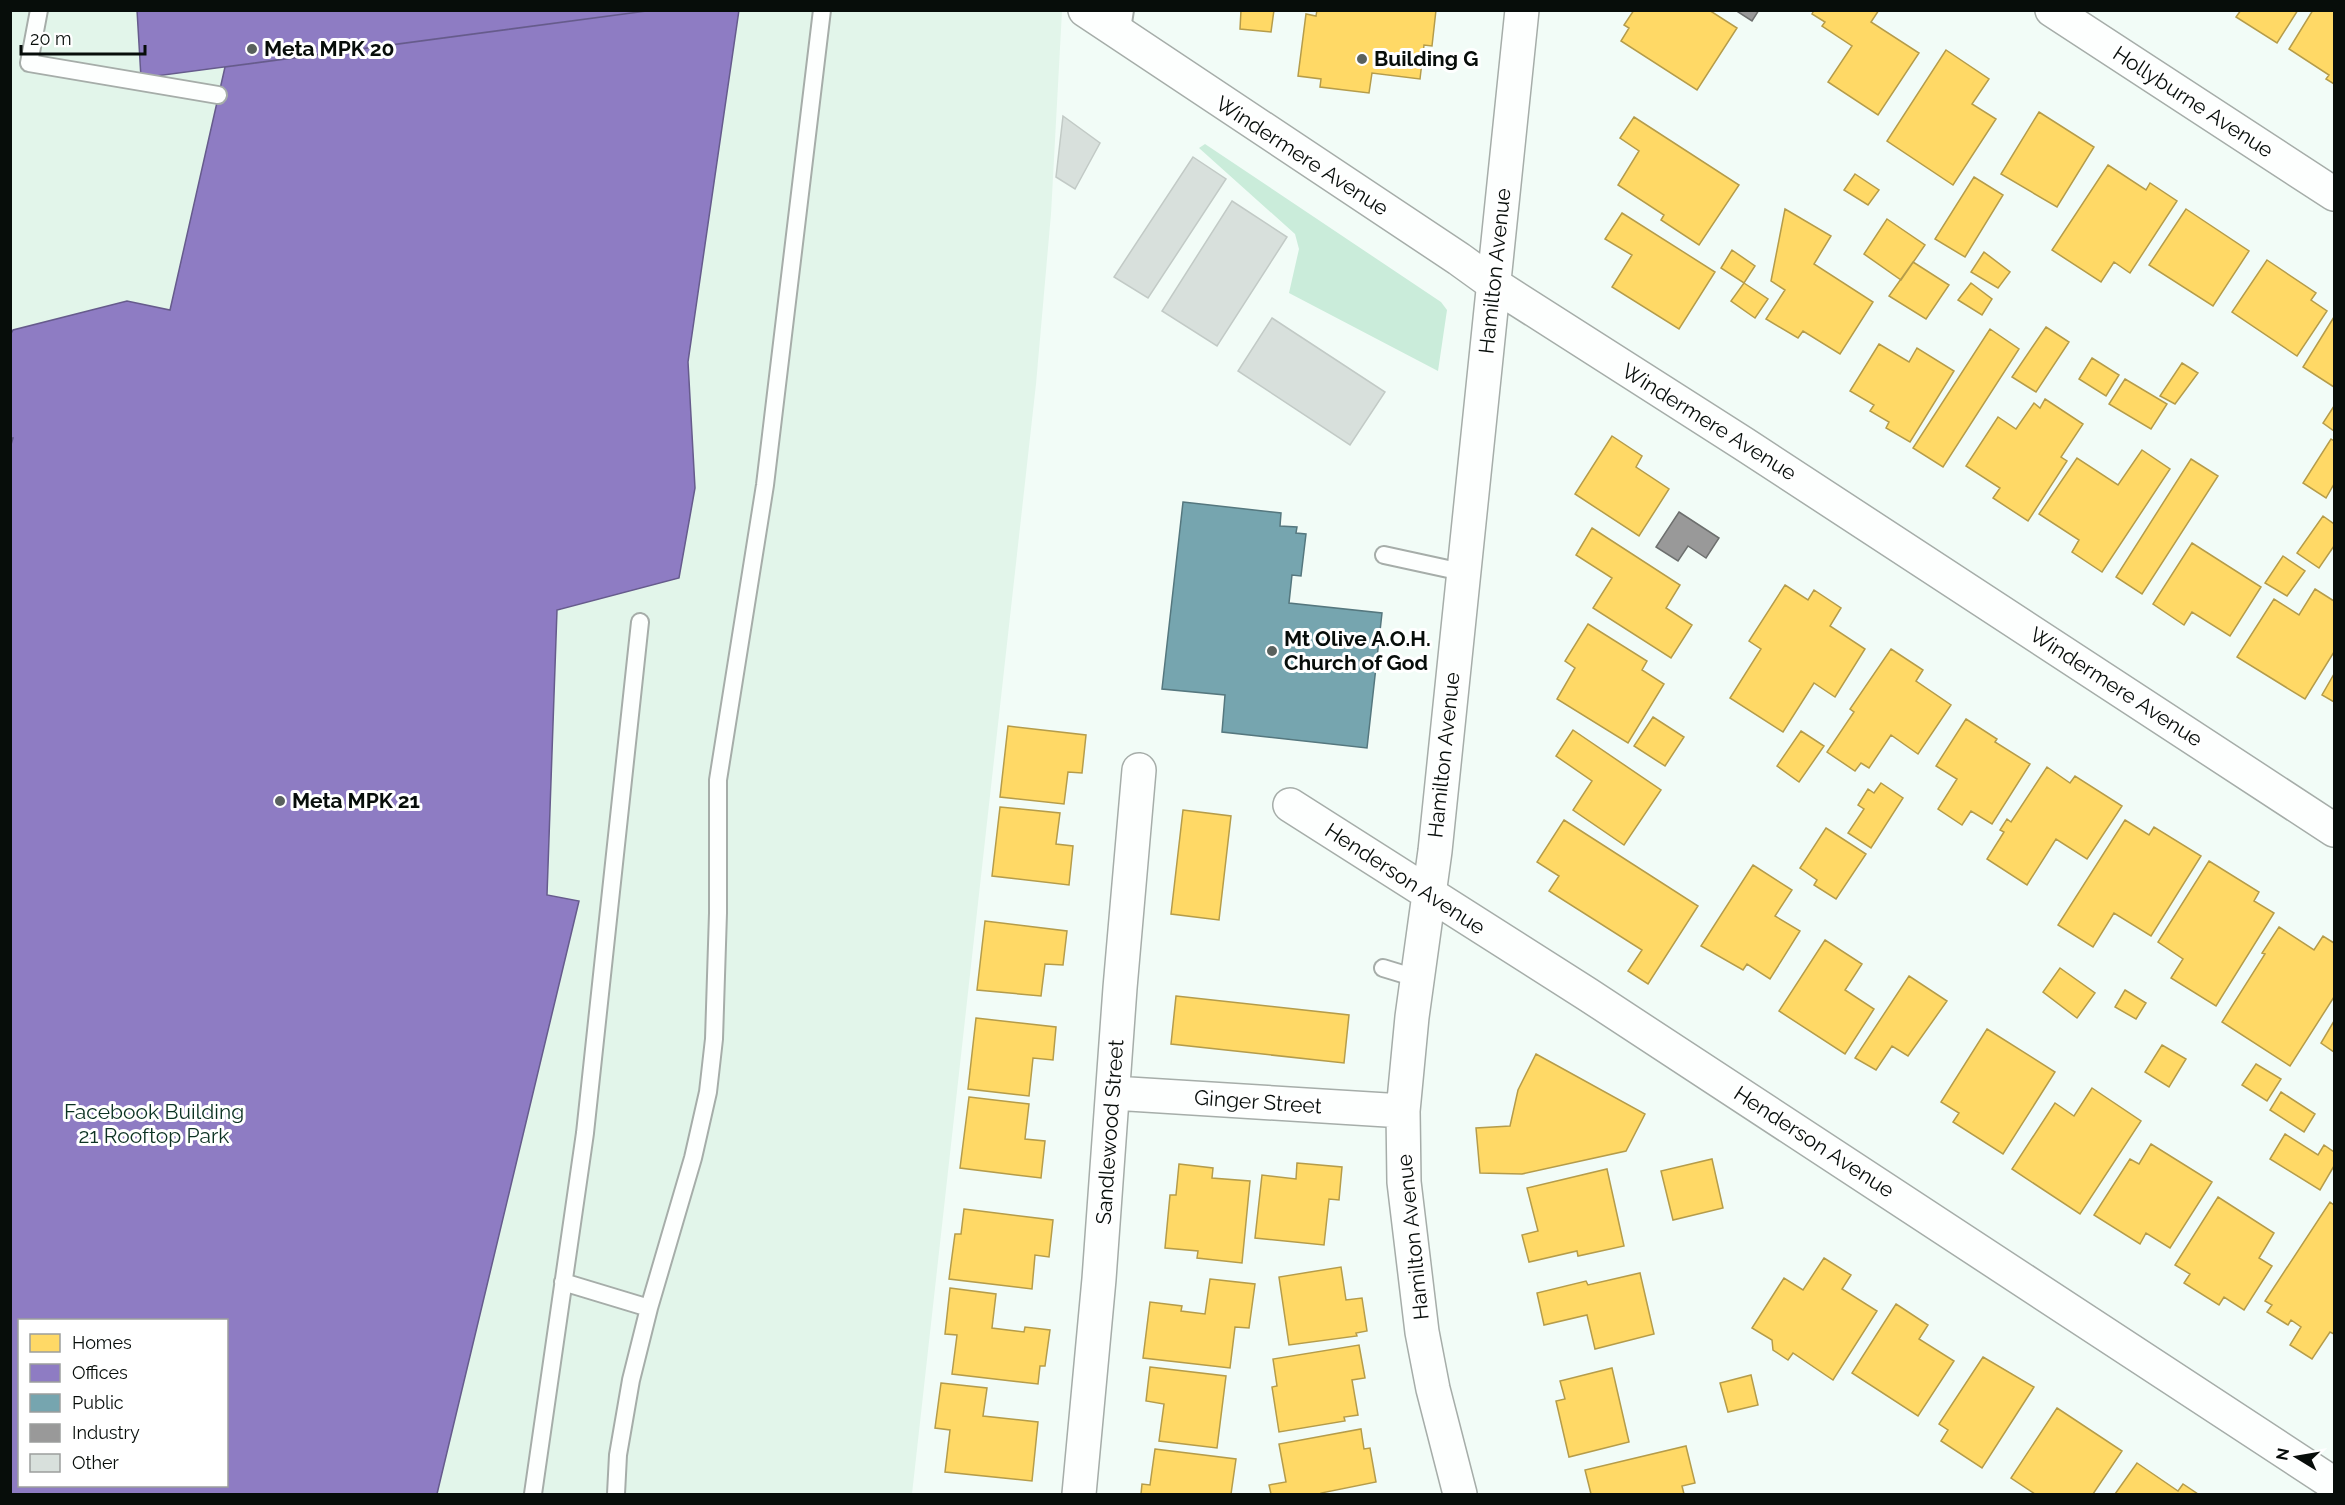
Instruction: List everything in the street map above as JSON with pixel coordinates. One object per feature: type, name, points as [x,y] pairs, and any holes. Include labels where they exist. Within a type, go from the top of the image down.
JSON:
[{"type":"street","name":"Windermere Avenue","points":[[1085,10],[1123,23],[1495,285],[1744,444],[2334,830]]},
{"type":"street","name":"Hamilton Avenue","points":[[1460,1494],[1433,1389],[1422,1332],[1404,1182],[1403,1111],[1416,978],[1429,895],[1462,572],[1495,285],[1522,10]]},
{"type":"street","name":"Hollyburne Avenue","points":[[2052,10],[2334,194]]},
{"type":"street","name":"Sandlewood Street","points":[[1079,1494],[1099,1279],[1120,988],[1139,770]]},
{"type":"street","name":"Henderson Avenue","points":[[1290,805],[1587,994],[2334,1484]]},
{"type":"street","name":"Ginger Street","points":[[1113,1093],[1403,1111]]},
{"type":"lane","points":[[39,10],[28,63],[218,95]]},
{"type":"lane","points":[[616,1494],[618,1455],[631,1380],[649,1308],[693,1158],[708,1092],[714,1039],[718,913],[718,780],[765,485],[822,10]]},
{"type":"lane","points":[[1384,555],[1462,572]]},
{"type":"lane","points":[[533,1494],[585,1133],[640,622]]},
{"type":"lane","points":[[1383,968],[1416,978]]},
{"type":"lane","points":[[563,1282],[649,1308]]},
{"type":"shaded area","points":[[10,11],[1062,11],[1051,214],[1036,384],[912,1494],[11,1494]]},
{"type":"green space","points":[[1205,144],[1441,302],[1447,310],[1438,371],[1289,293],[1299,249],[1295,234],[1199,148]]},
{"type":"building: Homes","points":[[1241,10],[1274,10],[1271,32],[1240,29]]},
{"type":"building: Homes","name":"Building G","points":[[1317,10],[1436,10],[1432,46],[1424,45],[1420,79],[1372,73],[1369,93],[1320,87],[1321,79],[1298,76],[1306,14],[1316,16]]},
{"type":"building: Homes","points":[[1634,10],[1709,10],[1737,28],[1697,90],[1621,41],[1629,28],[1624,25]]},
{"type":"building: Homes","points":[[1814,10],[1879,10],[1871,22],[1919,53],[1878,115],[1828,82],[1852,46],[1822,26],[1825,22],[1812,14]]},
{"type":"building: Homes","points":[[2241,10],[2298,10],[2277,43],[2236,17]]},
{"type":"building: Homes","points":[[2313,10],[2334,10],[2334,84],[2326,79],[2329,75],[2289,49]]},
{"type":"building: Homes","points":[[1946,50],[1989,79],[1972,104],[1996,119],[1953,185],[1887,141]]},
{"type":"building: Homes","points":[[2039,112],[2094,147],[2057,207],[2001,174]]},
{"type":"building: Homes","points":[[1634,117],[1739,185],[1699,245],[1661,220],[1664,215],[1618,185],[1639,151],[1620,138]]},
{"type":"building: Homes","points":[[2108,165],[2146,190],[2150,183],[2177,201],[2130,273],[2114,262],[2101,282],[2052,250]]},
{"type":"building: Homes","points":[[1855,174],[1879,190],[1868,205],[1844,190]]},
{"type":"building: Homes","points":[[1974,177],[2003,195],[1965,257],[1935,239]]},
{"type":"building: Homes","points":[[1785,209],[1831,236],[1814,264],[1873,302],[1840,354],[1803,331],[1798,338],[1766,319],[1785,290],[1771,281]]},
{"type":"building: Homes","points":[[2186,209],[2249,251],[2213,306],[2149,265]]},
{"type":"building: Homes","points":[[1622,213],[1715,272],[1679,329],[1612,287],[1632,255],[1605,239]]},
{"type":"building: Homes","points":[[1887,219],[1925,245],[1901,280],[1864,254]]},
{"type":"building: Homes","points":[[1732,250],[1755,266],[1744,283],[1721,268]]},
{"type":"building: Homes","points":[[1984,252],[2010,272],[1998,288],[1971,272]]},
{"type":"building: Homes","points":[[2267,260],[2316,293],[2311,300],[2327,311],[2297,356],[2232,312]]},
{"type":"building: Homes","points":[[1913,262],[1949,285],[1926,319],[1889,296]]},
{"type":"building: Homes","points":[[1744,283],[1768,299],[1755,318],[1731,301]]},
{"type":"building: Homes","points":[[1971,283],[1992,299],[1982,315],[1958,300]]},
{"type":"building: Homes","points":[[2334,317],[2334,387],[2303,367]]},
{"type":"building: Homes","points":[[2046,327],[2069,342],[2036,392],[2012,377]]},
{"type":"building: Homes","points":[[1990,329],[2019,349],[1943,467],[1913,448]]},
{"type":"building: Homes","points":[[1879,344],[1909,362],[1917,348],[1954,371],[1910,442],[1886,428],[1889,422],[1870,411],[1874,405],[1850,391]]},
{"type":"building: Homes","points":[[2092,358],[2119,375],[2106,396],[2079,379]]},
{"type":"building: Homes","points":[[2182,363],[2198,373],[2175,404],[2160,396]]},
{"type":"building: Homes","points":[[2125,379],[2167,404],[2151,429],[2109,404]]},
{"type":"building: Homes","points":[[2045,399],[2083,424],[2061,457],[2067,461],[2028,521],[1993,498],[2000,488],[1966,466],[1998,417],[2016,429],[2034,403],[2040,408]]},
{"type":"building: Homes","points":[[2334,406],[2334,431],[2323,423]]},
{"type":"building: Homes","points":[[1612,436],[1642,456],[1636,467],[1669,489],[1639,536],[1575,494]]},
{"type":"building: Homes","points":[[2331,439],[2334,441],[2334,484],[2326,498],[2303,483]]},
{"type":"building: Homes","points":[[2142,450],[2170,469],[2102,572],[2072,552],[2079,540],[2039,514],[2077,458],[2118,485]]},
{"type":"building: Homes","points":[[2191,459],[2218,476],[2142,594],[2116,577]]},
{"type":"building: Homes","points":[[2323,516],[2334,524],[2334,546],[2319,568],[2297,553]]},
{"type":"building: Homes","points":[[1592,528],[1680,585],[1666,608],[1692,625],[1671,658],[1593,608],[1612,578],[1576,555]]},
{"type":"building: Homes","points":[[2192,543],[2261,587],[2230,636],[2192,612],[2184,625],[2153,604]]},
{"type":"building: Homes","points":[[2283,556],[2305,571],[2287,596],[2265,583]]},
{"type":"building: Homes","points":[[1785,585],[1808,600],[1814,590],[1841,608],[1830,626],[1865,649],[1835,697],[1814,683],[1783,732],[1730,698],[1761,649],[1749,641]]},
{"type":"building: Homes","points":[[2315,589],[2334,601],[2334,652],[2305,699],[2237,657],[2274,599],[2299,615]]},
{"type":"building: Homes","points":[[1588,624],[1647,661],[1642,670],[1664,684],[1628,743],[1557,699],[1575,668],[1565,661]]},
{"type":"building: Homes","points":[[1891,649],[1923,670],[1916,681],[1951,705],[1918,754],[1891,735],[1869,768],[1861,763],[1855,771],[1827,752],[1854,712],[1850,709]]},
{"type":"building: Homes","points":[[2334,674],[2334,702],[2322,695]]},
{"type":"building: Homes","points":[[1653,717],[1684,737],[1665,766],[1634,746]]},
{"type":"building: Homes","points":[[1966,719],[1997,739],[1995,742],[2030,764],[1992,824],[1971,811],[1962,825],[1938,809],[1957,779],[1936,766]]},
{"type":"building: Homes","points":[[1008,726],[1086,735],[1082,773],[1068,772],[1064,804],[1000,797]]},
{"type":"building: Homes","points":[[1573,730],[1661,790],[1624,845],[1573,810],[1592,781],[1556,756]]},
{"type":"building: Homes","points":[[1801,731],[1824,746],[1799,782],[1777,766]]},
{"type":"building: Homes","points":[[2047,767],[2070,783],[2075,776],[2122,806],[2087,859],[2056,839],[2027,885],[1987,859],[2004,832],[2000,830],[2007,819],[2011,822]]},
{"type":"building: Homes","points":[[1881,783],[1903,798],[1871,848],[1848,833],[1864,809],[1858,805],[1868,789],[1874,793]]},
{"type":"building: Homes","points":[[1000,807],[1060,813],[1056,844],[1073,846],[1069,885],[992,876]]},
{"type":"building: Homes","points":[[1183,810],[1231,816],[1219,920],[1171,914]]},
{"type":"building: Homes","points":[[1564,820],[1698,906],[1648,984],[1628,971],[1642,950],[1549,891],[1559,876],[1537,862]]},
{"type":"building: Homes","points":[[2125,820],[2149,835],[2154,827],[2201,856],[2151,936],[2114,913],[2093,947],[2058,925]]},
{"type":"building: Homes","points":[[1826,828],[1866,854],[1836,899],[1814,885],[1817,880],[1800,868]]},
{"type":"building: Homes","points":[[2209,861],[2259,892],[2254,901],[2274,913],[2216,1006],[2171,978],[2183,959],[2158,942]]},
{"type":"building: Homes","points":[[1753,865],[1792,890],[1775,916],[1800,931],[1770,979],[1747,964],[1743,970],[1701,946]]},
{"type":"building: Homes","points":[[985,921],[1067,931],[1063,965],[1045,964],[1041,996],[977,990]]},
{"type":"building: Homes","points":[[2279,927],[2314,950],[2323,936],[2334,943],[2334,997],[2290,1066],[2222,1022],[2265,954],[2262,953]]},
{"type":"building: Homes","points":[[1825,940],[1862,964],[1845,990],[1874,1009],[1845,1054],[1779,1011]]},
{"type":"building: Homes","points":[[2060,968],[2095,993],[2077,1018],[2043,992]]},
{"type":"building: Homes","points":[[1909,976],[1947,1001],[1908,1056],[1892,1046],[1876,1070],[1855,1058]]},
{"type":"building: Homes","points":[[2125,990],[2146,1003],[2136,1019],[2115,1007]]},
{"type":"building: Homes","points":[[1176,996],[1349,1015],[1344,1063],[1171,1044]]},
{"type":"building: Homes","points":[[976,1018],[1056,1027],[1053,1060],[1033,1058],[1029,1096],[968,1089]]},
{"type":"building: Homes","points":[[2334,1021],[2334,1052],[2321,1043]]},
{"type":"building: Homes","points":[[1987,1029],[2055,1072],[2003,1154],[1953,1122],[1959,1113],[1941,1102]]},
{"type":"building: Homes","points":[[2162,1045],[2186,1059],[2169,1087],[2145,1072]]},
{"type":"building: Homes","points":[[1536,1054],[1645,1114],[1626,1151],[1522,1174],[1480,1173],[1476,1128],[1510,1126],[1518,1090]]},
{"type":"building: Homes","points":[[2256,1064],[2281,1079],[2267,1101],[2242,1085]]},
{"type":"building: Homes","points":[[2092,1088],[2141,1121],[2080,1214],[2012,1169],[2055,1103],[2074,1116]]},
{"type":"building: Homes","points":[[2281,1092],[2315,1114],[2304,1132],[2270,1110]]},
{"type":"building: Homes","points":[[969,1097],[1029,1104],[1025,1139],[1045,1141],[1041,1178],[960,1168]]},
{"type":"building: Homes","points":[[2285,1134],[2318,1155],[2324,1145],[2334,1152],[2334,1166],[2320,1190],[2270,1159]]},
{"type":"building: Homes","points":[[2151,1144],[2212,1182],[2170,1248],[2146,1233],[2140,1244],[2094,1215],[2130,1159],[2139,1164]]},
{"type":"building: Homes","points":[[1712,1159],[1723,1208],[1673,1220],[1661,1171]]},
{"type":"building: Homes","points":[[1297,1163],[1342,1167],[1339,1200],[1329,1199],[1324,1245],[1255,1238],[1262,1175],[1296,1179]]},
{"type":"building: Homes","points":[[1179,1164],[1213,1168],[1212,1178],[1250,1181],[1242,1263],[1197,1258],[1198,1251],[1165,1248],[1170,1195],[1176,1195]]},
{"type":"building: Homes","points":[[1607,1169],[1624,1246],[1578,1256],[1577,1251],[1529,1262],[1522,1235],[1538,1231],[1527,1188]]},
{"type":"building: Homes","points":[[2218,1197],[2274,1233],[2259,1258],[2272,1266],[2244,1310],[2224,1297],[2219,1305],[2184,1283],[2190,1274],[2175,1265]]},
{"type":"building: Homes","points":[[2330,1202],[2334,1205],[2334,1334],[2330,1332],[2312,1359],[2290,1345],[2301,1327],[2291,1320],[2288,1325],[2267,1312],[2272,1305],[2265,1301]]},
{"type":"building: Homes","points":[[964,1209],[1053,1220],[1049,1257],[1035,1255],[1032,1289],[949,1279],[955,1234],[961,1234]]},
{"type":"building: Homes","points":[[1824,1258],[1851,1275],[1842,1289],[1877,1311],[1833,1380],[1793,1353],[1788,1360],[1773,1350],[1772,1340],[1752,1328],[1784,1278],[1803,1290]]},
{"type":"building: Homes","points":[[1341,1267],[1346,1300],[1362,1298],[1367,1331],[1356,1333],[1357,1336],[1289,1345],[1279,1277]]},
{"type":"building: Homes","points":[[1640,1273],[1654,1334],[1595,1349],[1587,1315],[1544,1325],[1537,1293],[1586,1281],[1588,1285]]},
{"type":"building: Homes","points":[[1210,1279],[1255,1284],[1249,1328],[1235,1327],[1230,1368],[1143,1358],[1150,1302],[1182,1306],[1181,1311],[1205,1314]]},
{"type":"building: Homes","points":[[950,1288],[996,1294],[992,1328],[1024,1332],[1025,1327],[1050,1330],[1045,1366],[1040,1366],[1038,1384],[952,1374],[957,1335],[945,1334]]},
{"type":"building: Homes","points":[[1896,1304],[1928,1325],[1919,1339],[1954,1361],[1918,1416],[1852,1373]]},
{"type":"building: Homes","points":[[1359,1345],[1365,1378],[1352,1380],[1358,1415],[1344,1417],[1345,1421],[1279,1432],[1272,1387],[1277,1386],[1273,1359]]},
{"type":"building: Homes","points":[[1983,1357],[2034,1387],[1982,1468],[1941,1441],[1948,1430],[1939,1424]]},
{"type":"building: Homes","points":[[1150,1367],[1226,1376],[1217,1448],[1159,1441],[1164,1404],[1146,1401]]},
{"type":"building: Homes","points":[[1612,1368],[1629,1442],[1569,1457],[1556,1401],[1565,1399],[1560,1381]]},
{"type":"building: Homes","points":[[1751,1375],[1758,1405],[1728,1412],[1720,1383]]},
{"type":"building: Homes","points":[[941,1383],[987,1388],[983,1416],[1038,1422],[1032,1481],[945,1472],[950,1430],[935,1428]]},
{"type":"building: Homes","points":[[2057,1408],[2122,1451],[2093,1494],[2035,1494],[2011,1478]]},
{"type":"building: Homes","points":[[1361,1429],[1364,1449],[1370,1448],[1376,1482],[1321,1494],[1271,1494],[1269,1485],[1286,1482],[1279,1444]]},
{"type":"building: Homes","points":[[1686,1446],[1695,1483],[1682,1486],[1684,1494],[1591,1494],[1585,1470]]},
{"type":"building: Homes","points":[[1155,1449],[1236,1459],[1231,1494],[1141,1494],[1142,1484],[1150,1485]]},
{"type":"building: Homes","points":[[2137,1463],[2178,1491],[2183,1484],[2198,1494],[2115,1494]]},
{"type":"building: Offices","name":"Meta MPK 20","points":[[137,10],[654,10],[141,78]]},
{"type":"building: Offices","name":"Meta MPK 21","points":[[654,10],[739,10],[688,362],[695,488],[679,578],[557,610],[547,895],[579,901],[437,1494],[10,1494],[10,448],[13,438],[10,438],[10,335],[13,330],[127,301],[170,310],[225,67]]},
{"type":"building: Public","name":"Mt Olive A.O.H. Church of God","points":[[1183,502],[1281,513],[1280,526],[1297,527],[1296,533],[1306,534],[1301,576],[1292,575],[1289,603],[1382,613],[1367,748],[1222,732],[1225,695],[1162,689]]},
{"type":"building: Industry","points":[[1735,10],[1759,10],[1752,21]]},
{"type":"building: Industry","points":[[1679,512],[1719,538],[1706,558],[1688,546],[1678,561],[1656,547]]},
{"type":"building: Other","points":[[1063,116],[1100,143],[1075,189],[1056,177]]},
{"type":"building: Other","points":[[1193,157],[1226,179],[1148,298],[1114,277]]},
{"type":"building: Other","points":[[1232,201],[1287,237],[1217,346],[1162,311]]},
{"type":"building: Other","points":[[1272,318],[1385,392],[1350,445],[1238,371]]},
{"type":"place","name":"Meta MPK 20","points":[[252,49]]},
{"type":"place","name":"Building G","points":[[1362,59]]},
{"type":"place","name":"Mt Olive A.O.H. Church of God","points":[[1272,651]]},
{"type":"place","name":"Meta MPK 21","points":[[280,801]]},
{"type":"park label","name":"Facebook Building 21 Rooftop Park","points":[[154,1124]]}]
